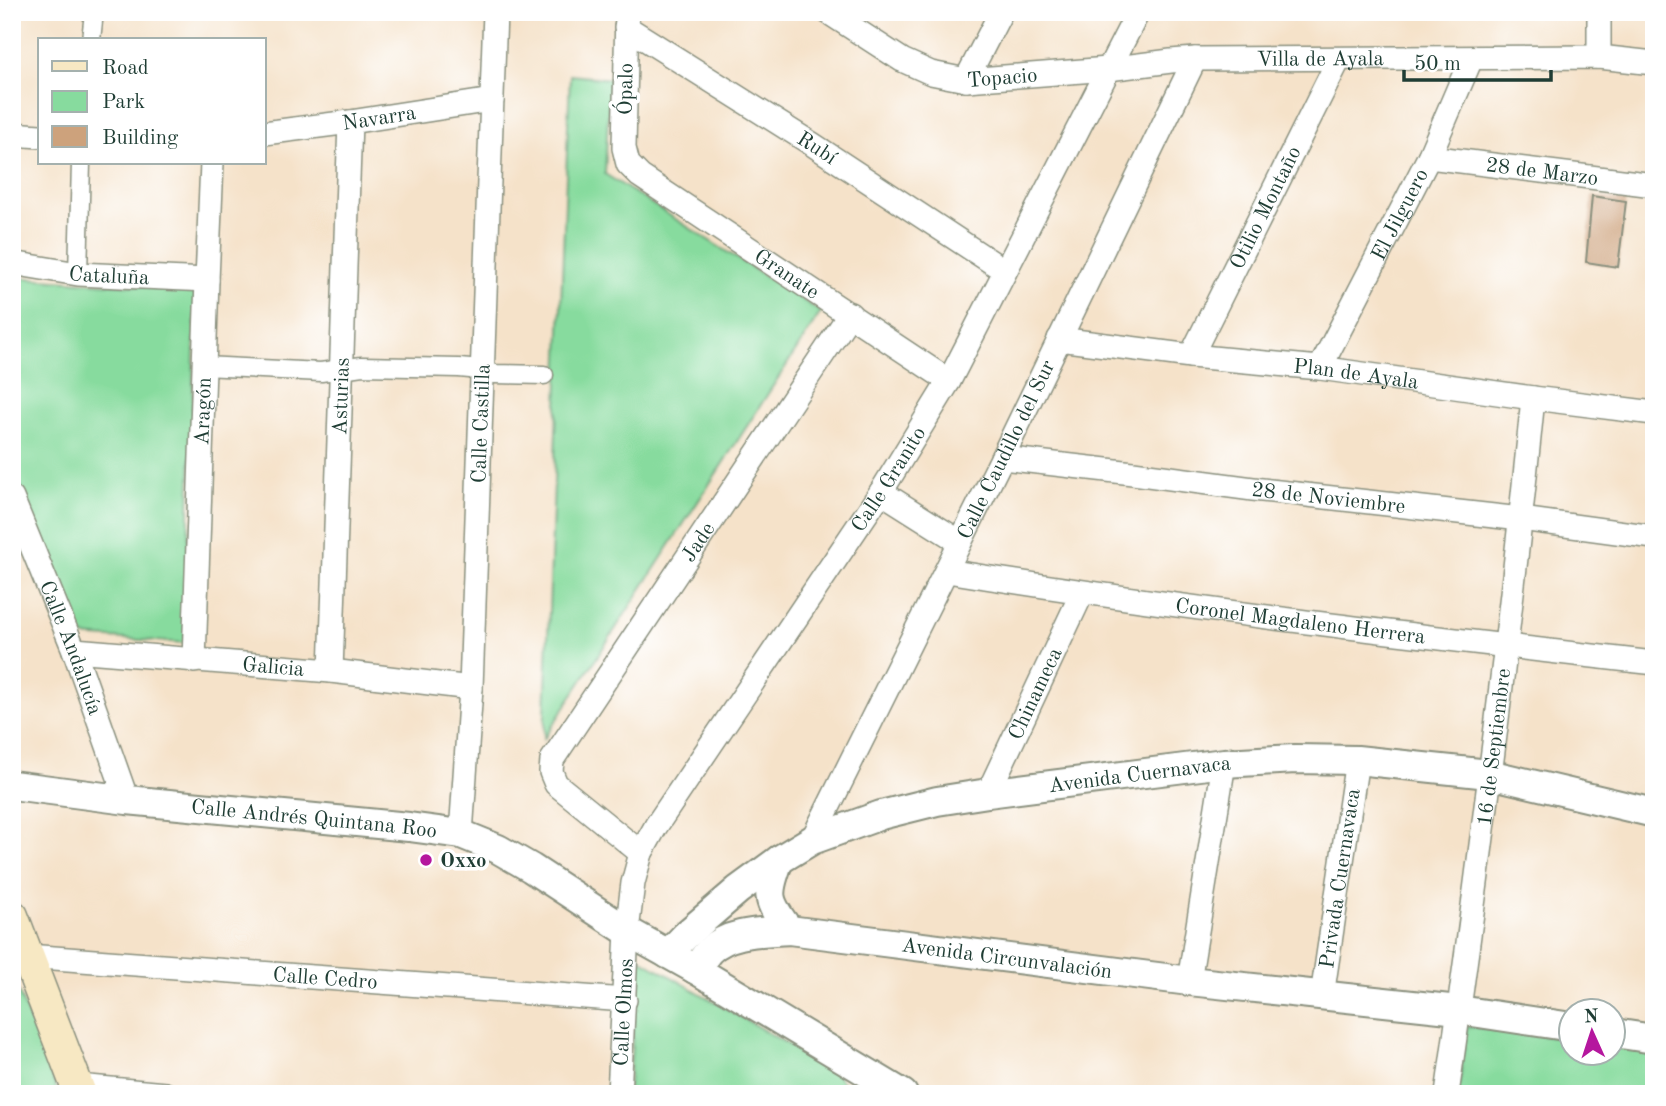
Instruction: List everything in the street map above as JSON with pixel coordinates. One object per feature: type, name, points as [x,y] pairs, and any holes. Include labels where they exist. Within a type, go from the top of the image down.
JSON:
[{"type":"main road","points":[[12,916],[78,1090]]},
{"type":"street","points":[[92,38],[94,12]]},
{"type":"street","name":"Calle Castilla","points":[[461,834],[471,688],[495,12]]},
{"type":"street","name":"Topacio","points":[[828,12],[854,20],[902,60],[931,73],[966,80],[1195,59]]},
{"type":"street","points":[[966,80],[1001,12]]},
{"type":"street","name":"Calle Granito","points":[[627,931],[633,883],[641,853],[656,826],[881,492],[949,381],[1138,12]]},
{"type":"street","points":[[1599,12],[1599,57]]},
{"type":"street","name":"Ópalo","points":[[626,20],[624,148],[628,164]]},
{"type":"street","name":"Rubí","points":[[626,20],[1005,271]]},
{"type":"street","name":"Villa de Ayala","points":[[1195,59],[1599,57],[1654,63]]},
{"type":"street","name":"El Jilguero","points":[[1320,368],[1429,157],[1471,58]]},
{"type":"street","name":"Calle Caudillo del Sur","points":[[812,840],[947,571],[1195,59]]},
{"type":"street","name":"Otilio Montaño","points":[[1191,356],[1339,59]]},
{"type":"street","name":"Navarra","points":[[266,133],[492,100]]},
{"type":"street","name":"Asturias","points":[[331,671],[350,122]]},
{"type":"street","points":[[12,134],[38,136]]},
{"type":"street","name":"28 de Marzo","points":[[1429,157],[1654,185]]},
{"type":"street","points":[[78,274],[81,164]]},
{"type":"street","name":"Aragón","points":[[194,661],[212,164]]},
{"type":"street","name":"Granate","points":[[628,164],[640,176],[949,381]]},
{"type":"street","name":"Cataluña","points":[[12,263],[78,274],[207,280]]},
{"type":"street","name":"Jade","points":[[641,853],[556,784],[551,772],[552,761],[850,314]]},
{"type":"street","name":"Plan de Ayala","points":[[1059,339],[1191,356],[1320,368],[1654,413]]},
{"type":"street","points":[[204,366],[321,372],[362,366],[458,368],[495,374],[544,376]]},
{"type":"street","name":"16 de Septiembre","points":[[1447,1094],[1521,519],[1533,398]]},
{"type":"street","name":"28 de Noviembre","points":[[1002,458],[1654,537]]},
{"type":"street","points":[[881,492],[960,542]]},
{"type":"street","name":"Calle Andalucía","points":[[12,498],[74,650],[128,800]]},
{"type":"street","name":"Coronel Magdaleno Herrera","points":[[947,571],[1082,593],[1654,663]]},
{"type":"street","name":"Chinameca","points":[[988,793],[1082,593]]},
{"type":"street","name":"Galicia","points":[[74,650],[331,671],[471,688]]},
{"type":"street","name":"Avenida Cuernavaca","points":[[668,954],[707,915],[779,860],[812,840],[881,815],[937,801],[988,793],[1224,763],[1295,758],[1357,760],[1489,774],[1654,813]]},
{"type":"street","name":"Privada Cuernavaca","points":[[1322,996],[1357,760]]},
{"type":"street","points":[[1189,981],[1224,763]]},
{"type":"street","name":"Calle Andrés Quintana Roo","points":[[12,785],[128,800],[461,834],[498,849],[531,868],[627,931],[695,969]]},
{"type":"street","points":[[779,860],[769,885],[775,911],[789,930]]},
{"type":"street","name":"Avenida Circunvalación","points":[[695,969],[711,949],[728,939],[750,933],[789,930],[1189,981],[1459,1010],[1558,1025]]},
{"type":"street","name":"Calle Olmos","points":[[619,1094],[627,931]]},
{"type":"street","name":"Calle Cedro","points":[[27,956],[625,1000]]},
{"type":"street","points":[[695,969],[903,1094]]},
{"type":"street","points":[[1628,1035],[1654,1039]]},
{"type":"street","points":[[855,1064],[870,1094]]},
{"type":"street","points":[[78,1090],[165,1094]]},
{"type":"green space","points":[[570,75],[610,79],[605,174],[821,312],[544,739]]},
{"type":"green space","points":[[12,277],[196,290],[185,643],[79,636],[12,464]]},
{"type":"green space","points":[[639,958],[834,1071],[852,1094],[628,1094]]},
{"type":"green space","points":[[12,975],[56,1087],[59,1094],[12,1094]]},
{"type":"green space","points":[[1467,1026],[1558,1037],[1558,1068],[1628,1068],[1628,1047],[1654,1050],[1654,1094],[1458,1094]]},
{"type":"building","points":[[1592,196],[1626,201],[1618,267],[1586,262]]},
{"type":"place","name":"Oxxo","points":[[426,860]]}]
